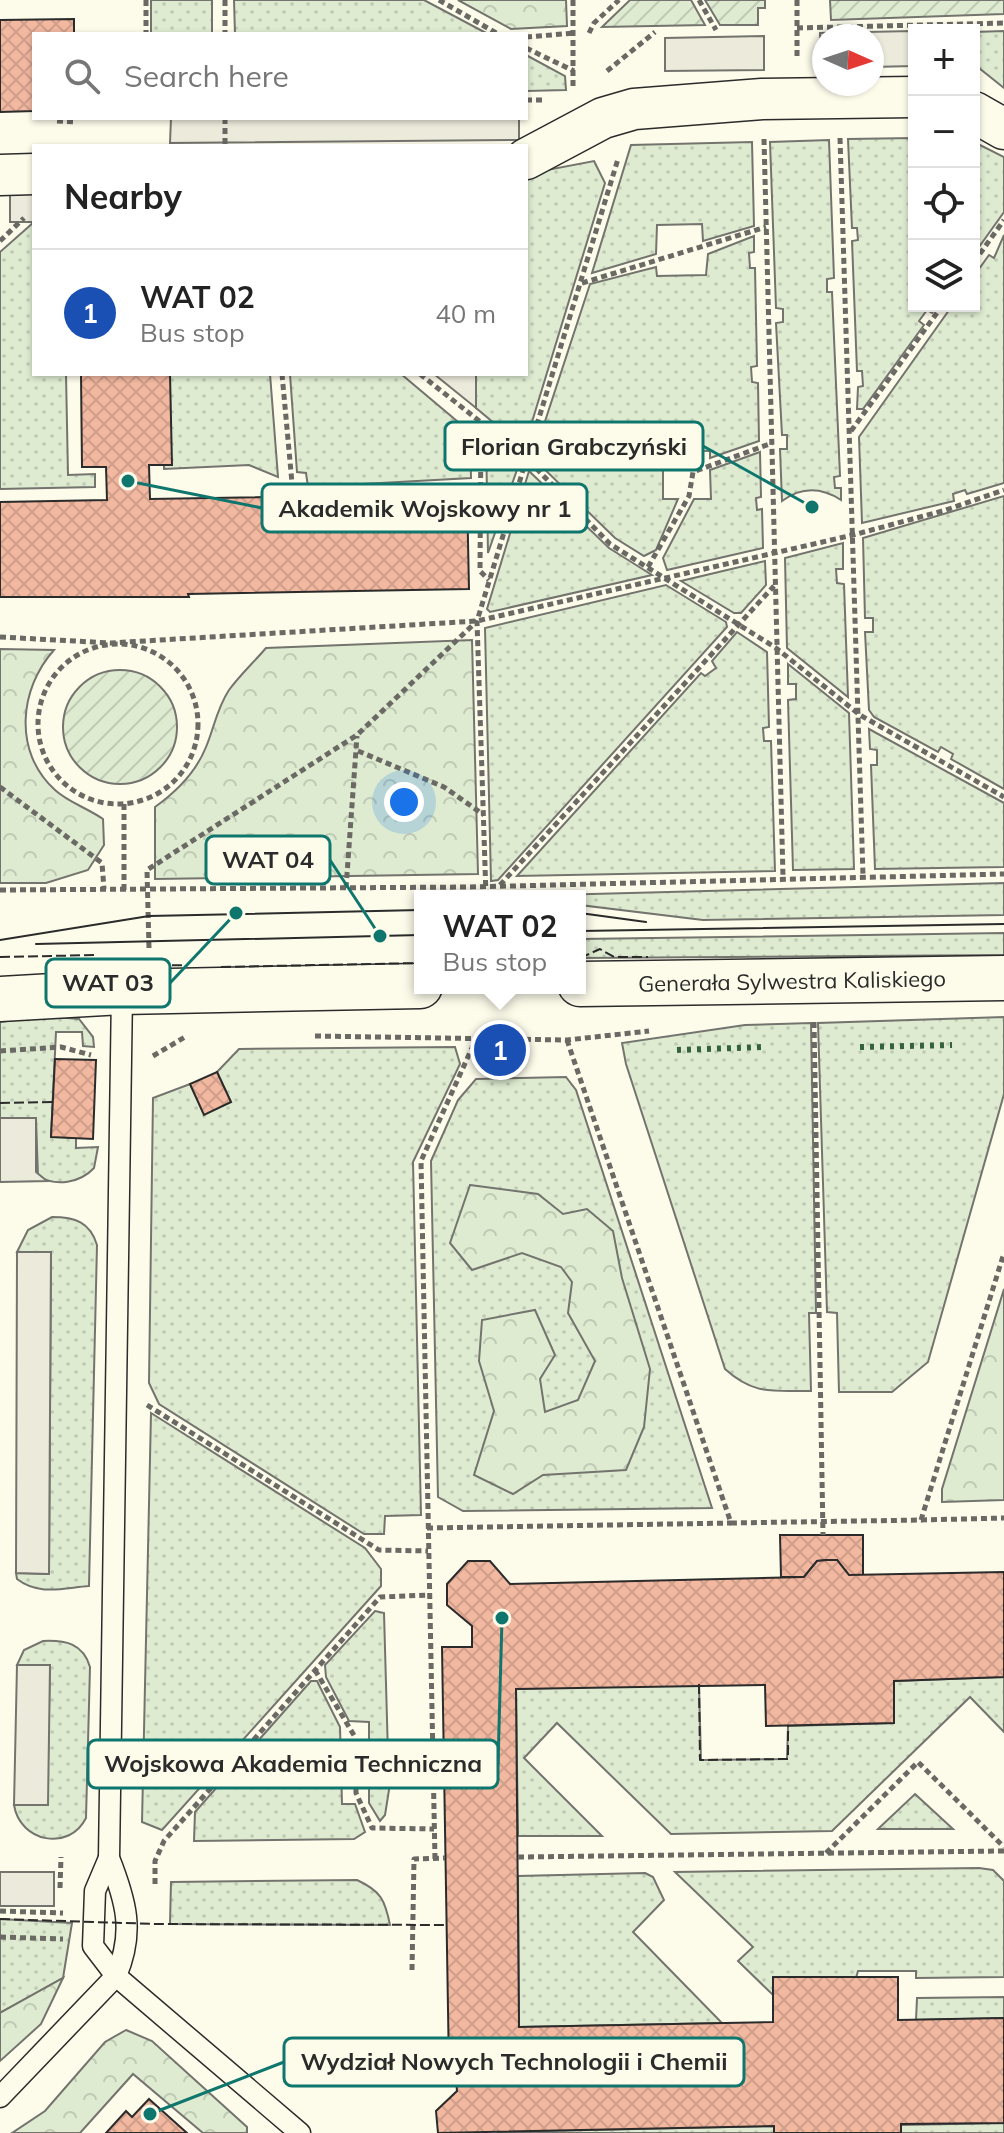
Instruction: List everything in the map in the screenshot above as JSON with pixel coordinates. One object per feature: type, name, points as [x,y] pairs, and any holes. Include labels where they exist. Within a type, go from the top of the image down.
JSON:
[{"type":"street","points":[[528,158],[591,123],[634,109],[762,99],[908,97]]},
{"type":"street","points":[[980,115],[1004,129]]},
{"type":"street","points":[[0,175],[32,174]]},
{"type":"street","name":"Generała Sylwestra Kaliskiego","points":[[586,984],[1004,978]]},
{"type":"street","points":[[0,999],[122,992],[414,986]]},
{"type":"lane","points":[[0,2097],[116,1976],[126,1952],[125,1901],[109,1858],[122,992]]},
{"type":"lane","points":[[109,1858],[95,1891],[93,1946],[116,1976],[300,2133]]},
{"type":"path","points":[[146,0],[146,32]]},
{"type":"path","points":[[225,0],[225,32]]},
{"type":"path","points":[[439,0],[495,32]]},
{"type":"path","points":[[573,0],[573,99]]},
{"type":"path","points":[[589,33],[594,23],[619,0]]},
{"type":"path","points":[[699,0],[716,30]]},
{"type":"path","points":[[783,877],[762,99],[798,60],[797,0]]},
{"type":"path","points":[[959,24],[1004,23]]},
{"type":"path","points":[[797,28],[908,25]]},
{"type":"path","points":[[596,80],[655,32]]},
{"type":"path","points":[[528,37],[575,33]]},
{"type":"path","points":[[528,49],[574,71]]},
{"type":"path","points":[[839,97],[863,876]]},
{"type":"path","points":[[528,100],[557,99]]},
{"type":"path","points":[[487,890],[477,621],[634,109]]},
{"type":"path","points":[[225,120],[225,144]]},
{"type":"path","points":[[57,121],[77,122]]},
{"type":"path","points":[[0,241],[32,212]]},
{"type":"path","points":[[980,254],[1004,220]]},
{"type":"path","points":[[581,283],[766,227]]},
{"type":"path","points":[[849,433],[938,312]]},
{"type":"path","points":[[282,376],[292,483]]},
{"type":"path","points":[[423,376],[527,459],[610,544],[776,648],[860,715],[1004,797]]},
{"type":"path","points":[[481,422],[480,571],[489,580]]},
{"type":"path","points":[[648,567],[689,496],[693,472],[772,443]]},
{"type":"path","points":[[0,637],[111,643],[136,644],[160,654],[180,671],[192,693],[198,717],[196,742],[187,766],[160,792],[124,804],[96,802],[71,790],[52,770],[40,744],[37,716],[45,689],[61,666],[84,650],[111,643],[477,621],[853,535],[946,510],[1004,490]]},
{"type":"path","points":[[500,886],[775,585]]},
{"type":"path","points":[[148,957],[147,870],[357,735],[477,621]]},
{"type":"path","points":[[346,888],[357,735]]},
{"type":"path","points":[[358,751],[444,787],[484,815]]},
{"type":"path","points":[[0,787],[102,863],[104,889]]},
{"type":"path","points":[[124,804],[124,890]]},
{"type":"path","points":[[0,890],[500,886],[1004,874]]},
{"type":"path","points":[[814,1013],[823,1535]]},
{"type":"path","points":[[157,1056],[191,1033]]},
{"type":"path","points":[[311,1035],[567,1040],[731,1523]]},
{"type":"path","points":[[435,1859],[421,1161],[476,1039]]},
{"type":"path","points":[[0,1051],[61,1047],[87,1055]]},
{"type":"path","points":[[921,1520],[1004,1253]]},
{"type":"path","points":[[114,1384],[379,1550],[428,1551]]},
{"type":"path","points":[[427,1528],[1004,1518]]},
{"type":"path","points":[[155,1893],[155,1861],[164,1841],[380,1597],[429,1595]]},
{"type":"path","points":[[315,1670],[355,1737],[356,1793],[372,1828],[434,1829]]},
{"type":"path","points":[[826,1853],[918,1762],[1004,1849]]},
{"type":"path","points":[[518,1857],[1004,1849]]},
{"type":"path","points":[[412,1970],[414,1859],[445,1858]]},
{"type":"path","points":[[0,1911],[94,1914]]},
{"type":"path","points":[[270,2106],[293,2066],[415,2068]]},
{"type":"green space","points":[[151,0],[212,0],[212,32],[151,32]]},
{"type":"green space","points":[[234,0],[424,0],[484,32],[235,32]]},
{"type":"green space","points":[[458,0],[566,0],[567,26],[511,29]]},
{"type":"green space","points":[[630,0],[691,0],[705,25],[602,27]]},
{"type":"green space","points":[[705,0],[765,0],[765,8],[758,8],[758,25],[720,25]]},
{"type":"green space","points":[[830,0],[1004,0],[1004,14],[831,20]]},
{"type":"green space","points":[[1004,31],[1004,88],[980,69],[980,32]]},
{"type":"green space","points":[[528,56],[565,76],[566,90],[528,91]]},
{"type":"green space","points":[[908,138],[908,312],[926,312],[919,321],[924,325],[863,409],[857,409],[858,387],[863,386],[862,371],[857,371],[852,241],[858,240],[857,228],[852,228],[848,139]]},
{"type":"green space","points":[[829,140],[834,278],[827,279],[827,292],[832,292],[840,476],[834,477],[835,488],[841,488],[841,500],[811,490],[796,493],[782,501],[780,449],[787,449],[787,435],[782,435],[776,323],[783,322],[783,309],[776,308],[770,142]]},
{"type":"green space","points":[[752,142],[754,226],[703,241],[702,224],[657,225],[656,254],[592,273],[631,145]]},
{"type":"green space","points":[[980,145],[1004,157],[1004,212],[980,246]]},
{"type":"green space","points":[[594,161],[605,183],[524,448],[476,408],[476,376],[528,376],[528,174]]},
{"type":"green space","points":[[32,224],[32,376],[66,376],[68,475],[95,474],[95,487],[0,489],[0,252]]},
{"type":"green space","points":[[1004,235],[1004,483],[967,494],[965,490],[953,494],[954,501],[862,523],[859,437],[948,312],[980,312],[980,268],[989,255],[994,258]]},
{"type":"green space","points":[[754,236],[754,252],[749,253],[750,268],[755,268],[757,366],[751,367],[752,382],[758,383],[759,441],[710,458],[710,451],[663,450],[663,499],[678,499],[656,550],[644,556],[615,538],[533,458],[590,284],[656,267],[657,276],[706,275],[708,254]]},
{"type":"green space","points":[[164,376],[270,376],[278,477],[249,465],[164,469]]},
{"type":"green space","points":[[290,376],[403,376],[470,432],[471,478],[308,487],[306,473],[297,472]]},
{"type":"green space","points":[[486,435],[519,464],[488,553]]},
{"type":"green space","points":[[760,452],[761,497],[756,498],[757,510],[762,509],[763,548],[667,570],[663,558],[694,499],[711,499],[710,470]]},
{"type":"green space","points":[[529,471],[609,548],[652,575],[490,612],[487,609]]},
{"type":"green space","points":[[1004,496],[1004,789],[951,759],[953,754],[941,747],[938,752],[874,717],[869,710],[865,632],[873,632],[873,618],[865,618],[863,538]]},
{"type":"green space","points":[[843,543],[843,569],[836,569],[837,583],[844,584],[848,697],[787,648],[785,558]]},
{"type":"green space","points":[[765,561],[766,585],[741,613],[734,613],[681,581]]},
{"type":"green space","points":[[666,585],[726,622],[727,627],[498,880],[491,881],[485,628]]},
{"type":"green space","points":[[737,632],[767,652],[769,727],[763,728],[764,741],[771,741],[775,871],[517,876],[701,673],[705,676],[716,668],[712,661]]},
{"type":"green space","points":[[472,640],[478,874],[155,879],[155,807],[178,788],[197,765],[229,690],[266,648]]},
{"type":"green space","points":[[0,649],[54,650],[33,683],[28,701],[27,739],[32,758],[41,775],[55,790],[103,819],[104,845],[88,870],[46,883],[0,883]]},
{"type":"green space","points":[[788,664],[849,713],[854,869],[793,870],[788,700],[796,699],[796,684],[788,684]]},
{"type":"green space","points":[[120,670],[142,674],[161,686],[173,705],[177,727],[173,749],[161,768],[142,780],[120,784],[98,780],[79,768],[67,749],[63,727],[67,705],[79,686],[98,674]]},
{"type":"green space","points":[[869,729],[1004,803],[1004,867],[875,869],[871,765],[877,765],[877,750],[870,749]]},
{"type":"green space","points":[[1004,883],[1004,915],[703,920],[586,906],[586,894]]},
{"type":"green space","points":[[1004,933],[1004,955],[586,958],[586,939]]},
{"type":"green space","points":[[44,1016],[79,1019],[93,1037],[94,1047],[83,1046],[82,1032],[56,1032],[51,1136],[76,1138],[76,1148],[98,1147],[94,1168],[68,1182],[52,1182],[38,1176],[36,1119],[0,1118],[0,1022]]},
{"type":"green space","points":[[1004,1017],[1004,1094],[928,1362],[892,1392],[839,1392],[837,1313],[827,1312],[818,1023]]},
{"type":"green space","points":[[811,1023],[816,1313],[809,1313],[811,1391],[765,1390],[746,1384],[725,1369],[626,1064],[622,1043],[745,1025]]},
{"type":"green space","points":[[455,1047],[460,1064],[413,1162],[421,1515],[385,1516],[384,1534],[364,1534],[159,1404],[149,1383],[153,1098],[190,1084],[204,1114],[231,1102],[217,1072],[239,1049]]},
{"type":"green space","points":[[566,1077],[576,1090],[712,1508],[463,1511],[438,1497],[431,1161],[458,1100],[476,1079]]},
{"type":"green space","points":[[470,1185],[538,1194],[563,1214],[587,1209],[613,1231],[622,1278],[650,1369],[644,1427],[626,1470],[543,1475],[513,1494],[474,1475],[494,1411],[479,1361],[482,1320],[535,1310],[555,1355],[540,1379],[545,1412],[578,1400],[595,1361],[568,1313],[572,1282],[561,1267],[522,1253],[472,1270],[450,1243]]},
{"type":"green space","points":[[52,1217],[80,1222],[90,1231],[97,1245],[89,1586],[52,1590],[25,1584],[17,1579],[16,1573],[49,1574],[51,1252],[17,1252],[28,1230]]},
{"type":"green space","points":[[1004,1289],[1004,1500],[942,1502],[942,1489]]},
{"type":"green space","points":[[151,1413],[365,1548],[381,1569],[381,1586],[162,1830],[142,1822]]},
{"type":"green space","points":[[375,1611],[384,1613],[389,1790],[385,1815],[380,1821],[369,1803],[369,1722],[349,1721],[326,1677],[325,1665]]},
{"type":"green space","points":[[43,1641],[59,1641],[78,1648],[90,1667],[86,1818],[78,1829],[57,1839],[35,1834],[25,1827],[14,1805],[47,1805],[50,1665],[17,1665],[24,1650]]},
{"type":"green space","points":[[1004,1677],[1004,1732],[970,1697],[832,1831],[671,1834],[557,1723],[524,1758],[602,1836],[518,1836],[516,1689],[699,1684],[701,1760],[787,1759],[788,1726],[894,1723],[894,1681]]},
{"type":"green space","points":[[311,1681],[317,1681],[340,1727],[342,1804],[355,1804],[365,1832],[354,1839],[194,1841],[195,1812]]},
{"type":"green space","points":[[915,1794],[953,1829],[878,1829]]},
{"type":"green space","points":[[993,1870],[1004,1881],[1004,1977],[916,1978],[916,1971],[858,1971],[856,1978],[773,1977],[773,1995],[738,1961],[753,1947],[675,1872]]},
{"type":"green space","points":[[645,1873],[653,1877],[664,1900],[633,1932],[722,2023],[519,2027],[518,1876]]},
{"type":"green space","points":[[357,1880],[381,1897],[390,1925],[170,1924],[171,1882]]},
{"type":"green space","points":[[0,1919],[72,1923],[63,1978],[0,2013]]},
{"type":"green space","points":[[63,1978],[41,2024],[0,2061],[0,2013]]},
{"type":"green space","points":[[1004,1997],[1004,2018],[916,2020],[917,1998]]},
{"type":"green space","points":[[126,2030],[152,2041],[247,2127],[247,2133],[203,2133],[133,2074],[80,2133],[12,2133],[45,2111],[105,2042]]},
{"type":"green space","points":[[1004,2123],[1004,2133],[901,2133],[901,2125]]},
{"type":"green space","points":[[774,2126],[774,2133],[497,2133],[499,2132]]},
{"type":"shaded area","points":[[908,31],[908,66],[884,67],[884,32]]},
{"type":"shaded area","points":[[764,36],[764,70],[665,71],[665,38]]},
{"type":"shaded area","points":[[171,120],[519,120],[519,140],[170,143]]},
{"type":"shaded area","points":[[10,193],[32,193],[32,222],[10,222]]},
{"type":"shaded area","points":[[436,376],[476,376],[476,408]]},
{"type":"shaded area","points":[[0,1118],[36,1118],[36,1172],[47,1181],[0,1182]]},
{"type":"shaded area","points":[[17,1252],[51,1252],[49,1574],[16,1573]]},
{"type":"shaded area","points":[[17,1665],[50,1665],[48,1805],[14,1805]]},
{"type":"shaded area","points":[[0,1872],[54,1872],[54,1906],[0,1906]]},
{"type":"building","points":[[74,19],[74,32],[32,32],[32,111],[0,112],[0,20]]},
{"type":"building","points":[[81,376],[170,376],[172,465],[149,465],[150,499],[467,494],[469,589],[188,594],[189,597],[0,597],[0,502],[107,500],[106,467],[82,467]]},
{"type":"building","points":[[55,1059],[96,1060],[93,1139],[51,1137]]},
{"type":"building","points":[[217,1072],[231,1102],[204,1115],[190,1084]]},
{"type":"building","points":[[780,1535],[863,1535],[863,1575],[849,1575],[837,1560],[827,1560],[817,1561],[804,1577],[781,1577]]},
{"type":"building","points":[[837,1560],[849,1575],[1004,1572],[1004,1677],[894,1681],[894,1723],[766,1726],[765,1685],[516,1689],[519,2027],[773,2022],[773,1977],[898,1977],[898,2020],[1004,2018],[1004,2123],[901,2124],[901,2133],[774,2133],[774,2126],[438,2133],[436,2111],[457,2091],[455,2070],[449,2069],[442,1647],[472,1647],[472,1626],[447,1605],[447,1584],[468,1561],[490,1561],[510,1584],[804,1577],[817,1561]]},
{"type":"building","points":[[149,2099],[187,2133],[106,2133],[126,2111],[132,2117]]},
{"type":"tram line","points":[[0,940],[149,916],[414,910]]},
{"type":"tram line","points":[[586,914],[646,922]]},
{"type":"tram line","points":[[586,931],[1004,924]]},
{"type":"tram line","points":[[36,944],[414,935]]},
{"type":"hedge","points":[[860,1047],[952,1045]]},
{"type":"hedge","points":[[677,1050],[764,1047]]},
{"type":"fence","points":[[586,955],[600,949],[614,957],[648,957]]},
{"type":"fence","points":[[0,957],[98,955]]},
{"type":"fence","points":[[221,967],[414,963]]},
{"type":"fence","points":[[144,966],[188,965]]},
{"type":"fence","points":[[0,1103],[53,1102]]},
{"type":"fence","points":[[699,1684],[700,1760],[788,1759],[788,1726]]},
{"type":"fence","points":[[0,1919],[156,1924],[446,1925]]},
{"type":"place","name":"Akademik Wojskowy nr 1","points":[[128,481]]},
{"type":"place","name":"Florian Grabczyński","points":[[812,507]]},
{"type":"place","name":"WAT 03","points":[[236,913]]},
{"type":"place","name":"WAT 04","points":[[380,936]]},
{"type":"place","name":"WAT 02","points":[[500,1050]]},
{"type":"place","name":"Wojskowa Akademia Techniczna","points":[[502,1618]]},
{"type":"place","name":"Wydział Nowych Technologii i Chemii","points":[[150,2114]]}]
